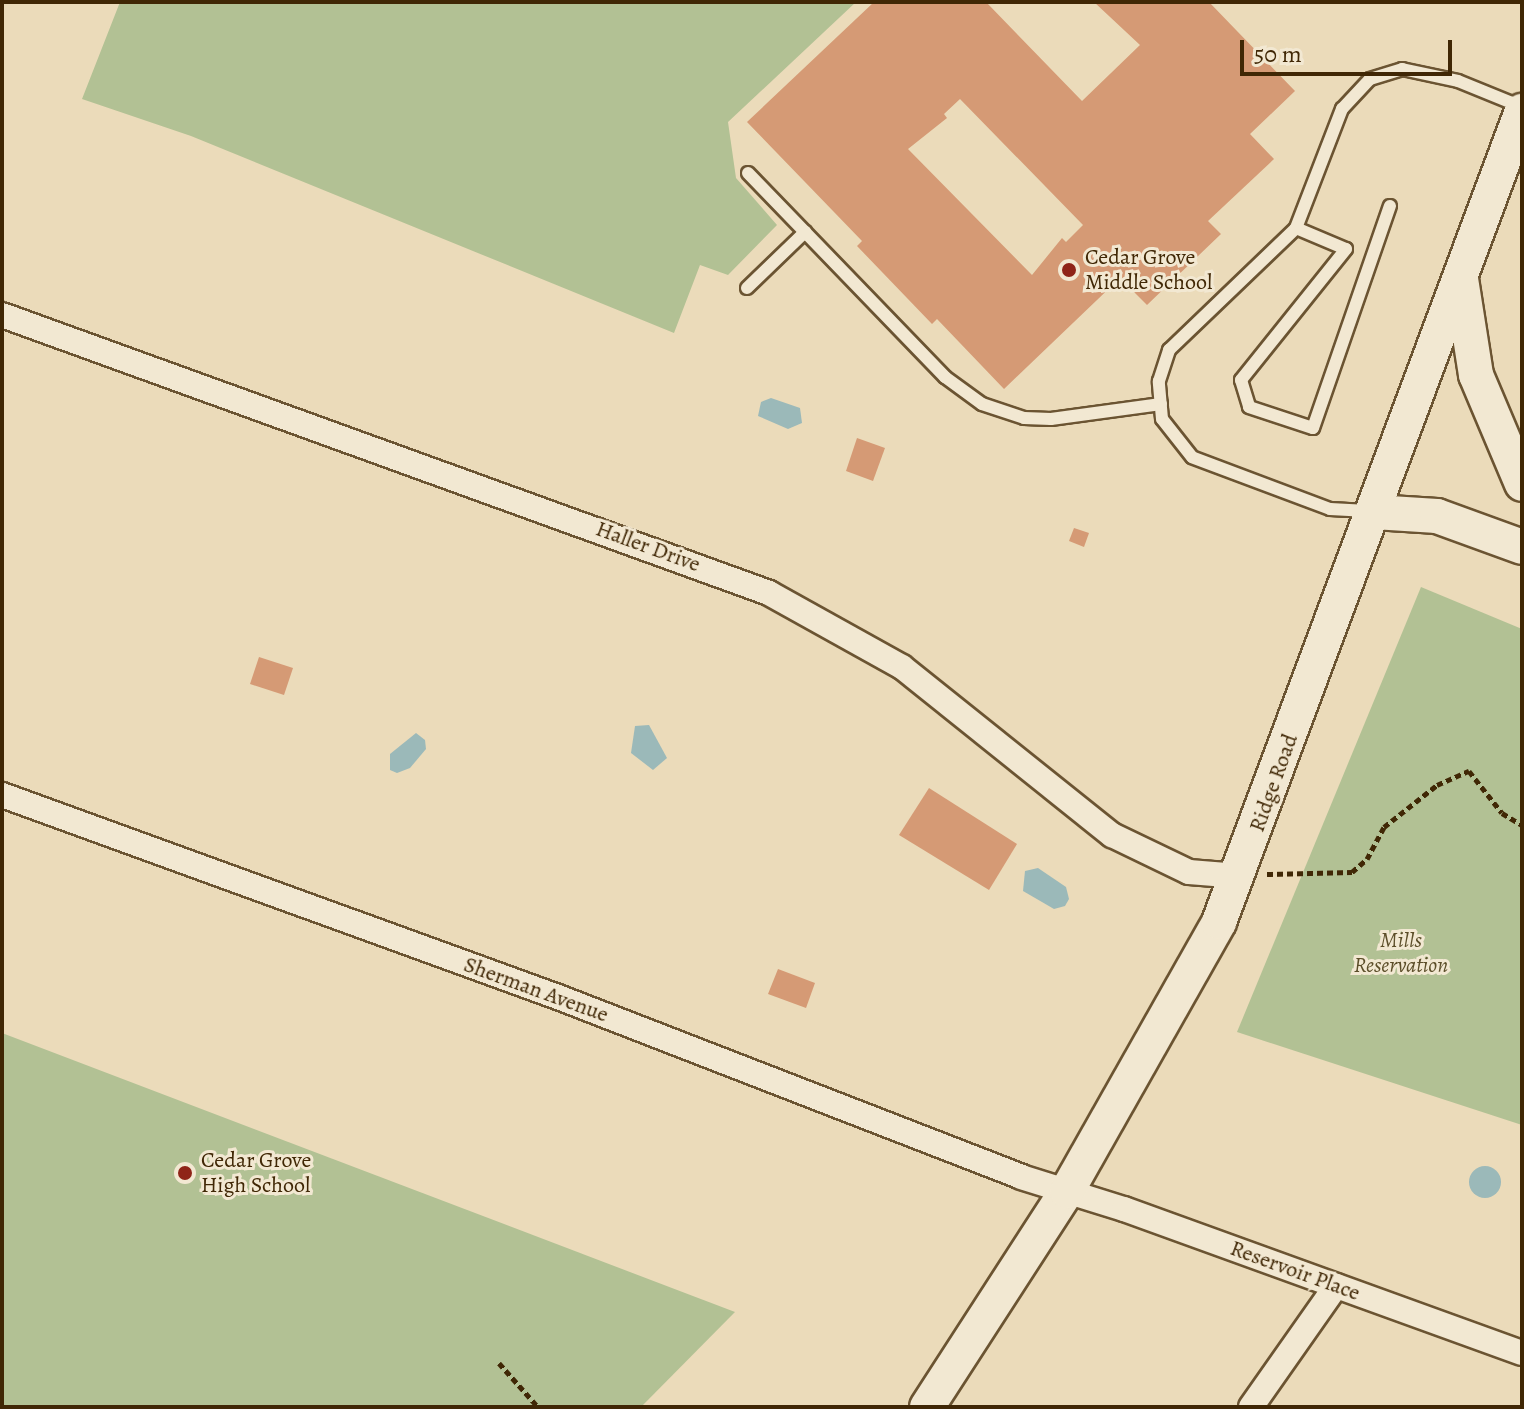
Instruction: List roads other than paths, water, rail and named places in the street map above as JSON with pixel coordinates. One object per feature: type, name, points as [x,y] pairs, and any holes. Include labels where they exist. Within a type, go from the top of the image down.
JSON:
[{"type":"main road","name":"Ridge Road","points":[[927,1407],[1067,1191],[1182,994],[1239,876],[1522,109]]},
{"type":"main road","points":[[1461,277],[1476,375],[1522,484]]},
{"type":"main road","points":[[1374,512],[1437,516],[1522,547]]},
{"type":"street","name":"Haller Drive","points":[[2,315],[769,593],[902,667],[1112,835],[1189,872],[1239,876]]},
{"type":"street","name":"Sherman Avenue","points":[[2,795],[558,997],[1067,1191]]},
{"type":"street","name":"Reservoir Place","points":[[1067,1191],[1522,1353]]},
{"type":"street","points":[[1251,1407],[1336,1286]]},
{"type":"lane","points":[[1374,512],[1330,509],[1192,457],[1162,419],[1159,381],[1169,350],[1296,228],[1342,109],[1370,79],[1402,69],[1458,81],[1522,109]]},
{"type":"lane","points":[[748,173],[945,377],[982,404],[1024,418],[1051,419],[1161,404]]},
{"type":"lane","points":[[1346,249],[1241,380],[1249,407],[1313,428],[1390,206]]},
{"type":"lane","points":[[1296,228],[1371,257]]},
{"type":"lane","points":[[747,288],[805,232]]},
{"type":"water","points":[[771,398],[800,408],[802,423],[788,429],[758,416],[761,402]]},
{"type":"water","points":[[649,725],[667,758],[653,770],[631,753],[635,726]]},
{"type":"water","points":[[416,733],[425,740],[426,749],[410,768],[397,773],[390,770],[390,754]]},
{"type":"water","points":[[1038,868],[1066,887],[1069,899],[1065,906],[1054,909],[1023,891],[1025,871]]},
{"type":"water","points":[[1485,1166],[1496,1171],[1501,1182],[1496,1193],[1485,1198],[1474,1193],[1469,1182],[1474,1171]]},
{"type":"place","name":"Cedar Grove Middle School","points":[[1069,270]]},
{"type":"place","name":"Cedar Grove High School","points":[[185,1173]]},
{"type":"park label","name":"Mills Reservation","points":[[1401,952]]}]
